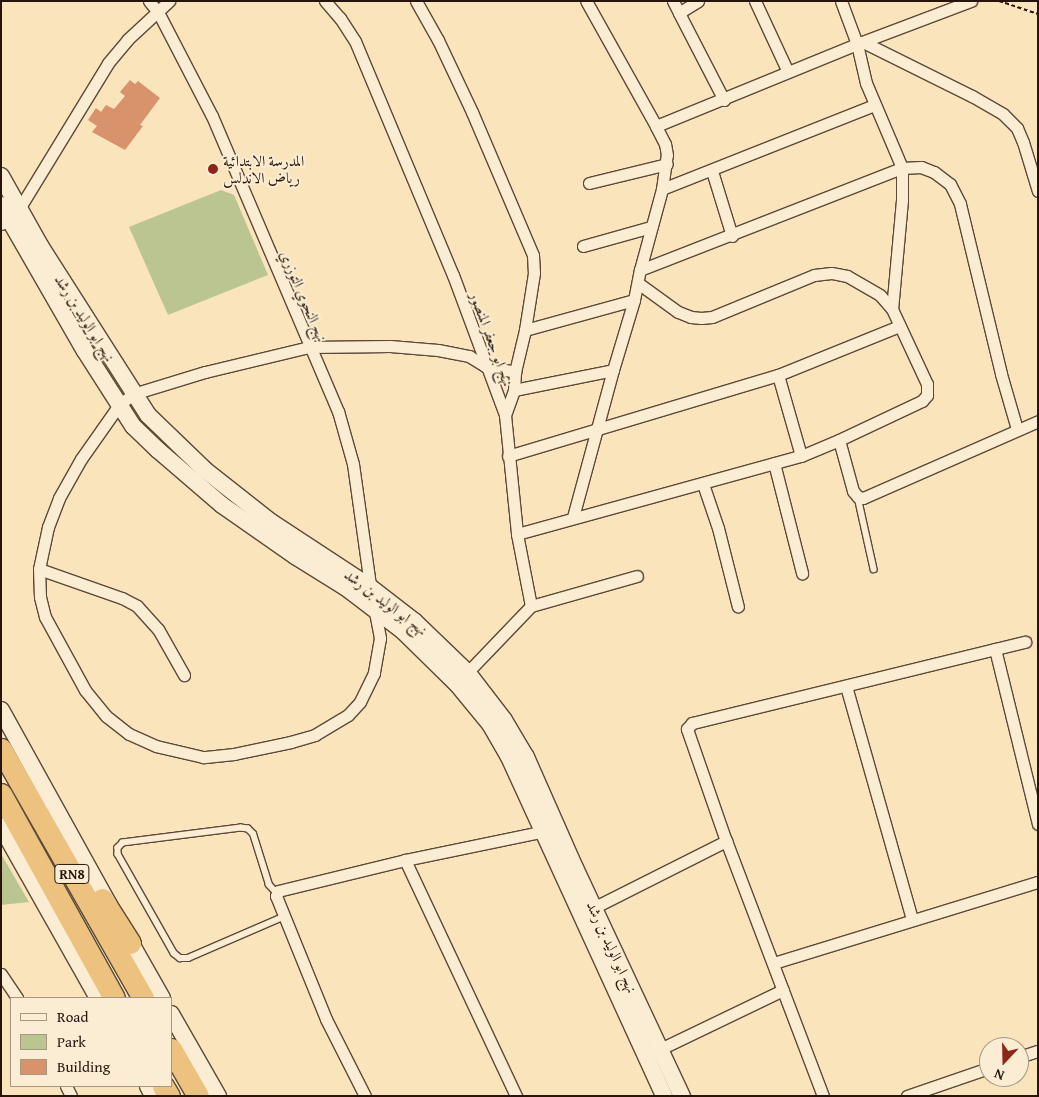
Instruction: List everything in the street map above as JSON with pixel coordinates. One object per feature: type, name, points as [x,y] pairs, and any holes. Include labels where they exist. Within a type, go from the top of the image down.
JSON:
[{"type":"highway","name":"RN8","points":[[1,743],[130,943]]},
{"type":"highway","name":"RN8","points":[[1,749],[142,997]]},
{"type":"highway","name":"RN8","points":[[1,794],[112,997]]},
{"type":"highway","name":"RN8","points":[[1,802],[43,869]]},
{"type":"highway","points":[[172,1050],[198,1096]]},
{"type":"street","name":"نهج النحوي التوزري","points":[[133,394],[119,405],[81,459],[59,498],[48,527],[39,569],[40,597],[45,617],[85,690],[106,716],[129,734],[156,746],[203,757],[234,754],[291,742],[315,735],[348,716],[360,702],[374,673],[380,638],[370,587],[359,500],[348,445],[338,411],[309,347],[212,116],[158,12],[149,1]]},
{"type":"street","points":[[10,218],[108,63],[128,39],[169,1]]},
{"type":"street","name":"نهج ابو جعفر المنصور","points":[[325,1],[340,18],[359,50],[453,275],[485,366],[505,415],[517,534],[531,606]]},
{"type":"street","points":[[416,1],[432,28],[472,112],[533,255],[534,273],[525,330],[515,372],[514,390],[505,415]]},
{"type":"street","points":[[573,517],[634,300],[667,164],[665,144],[586,1]]},
{"type":"street","points":[[673,1],[724,100]]},
{"type":"street","points":[[679,13],[698,1]]},
{"type":"street","points":[[755,1],[788,72]]},
{"type":"street","points":[[840,1],[860,43],[866,83],[874,105],[902,168],[902,200],[892,309]]},
{"type":"street","points":[[656,126],[724,100],[860,43],[972,1]]},
{"type":"street","points":[[860,43],[972,96],[1003,114],[1020,135],[1038,190]]},
{"type":"street","points":[[662,189],[712,171],[874,105]]},
{"type":"street","points":[[589,183],[667,164]]},
{"type":"street","points":[[640,270],[732,236],[902,168],[922,167],[940,175],[950,184],[960,204],[1001,374],[1017,430]]},
{"type":"street","points":[[712,171],[732,236]]},
{"type":"street","name":"نهج ابو الوليد بن رشد","points":[[1,176],[10,218],[119,405],[134,426],[158,450],[222,506],[374,607],[462,678]]},
{"type":"street","name":"نهج ابو الوليد بن رشد","points":[[1,205],[148,416],[234,494],[285,532],[370,587],[414,620],[462,678],[500,741],[549,830],[587,911],[682,1096]]},
{"type":"street","points":[[583,246],[651,227]]},
{"type":"street","points":[[517,534],[573,517],[703,484],[801,456],[922,401],[927,395],[927,384],[892,309],[880,295],[847,276],[831,273],[814,275],[712,317],[701,318],[691,317],[678,312],[638,283]]},
{"type":"street","points":[[525,330],[634,300]]},
{"type":"street","points":[[508,456],[778,375],[899,326]]},
{"type":"street","points":[[133,394],[205,372],[309,347],[390,346],[438,350],[469,356],[485,366],[515,372]]},
{"type":"street","points":[[514,390],[613,370]]},
{"type":"street","points":[[778,375],[801,456]]},
{"type":"street","points":[[839,440],[853,491],[858,497],[871,496],[1038,421]]},
{"type":"street","points":[[774,463],[802,573]]},
{"type":"street","points":[[703,484],[718,528],[738,607]]},
{"type":"street","points":[[39,569],[122,598],[138,606],[158,629],[184,675]]},
{"type":"street","points":[[462,678],[531,606],[636,576]]},
{"type":"street","points":[[823,1096],[686,732],[688,726],[692,723],[1025,642]]},
{"type":"street","points":[[995,649],[1038,824]]},
{"type":"street","points":[[846,686],[912,920]]},
{"type":"street","points":[[1,710],[161,997]]},
{"type":"street","points":[[1,826],[97,997]]},
{"type":"street","points":[[365,1096],[326,1019],[276,894],[282,888],[549,830]]},
{"type":"street","points":[[587,911],[726,841]]},
{"type":"street","points":[[405,860],[516,1096]]},
{"type":"street","points":[[774,963],[1038,882]]},
{"type":"street","name":"نهج ابو الوليد بن رشد","points":[[587,911],[644,1056],[664,1096]]},
{"type":"street","points":[[1,974],[16,997]]},
{"type":"street","points":[[644,1056],[783,990]]},
{"type":"street","points":[[172,1016],[218,1096]]},
{"type":"street","points":[[907,1096],[979,1071]]},
{"type":"lane","points":[[858,497],[874,569]]},
{"type":"lane","points":[[276,894],[269,884],[253,834],[248,829],[241,828],[123,843],[118,848],[118,854],[174,954],[180,958],[188,958],[285,916]]},
{"type":"path","points":[[999,1],[1038,14]]},
{"type":"green space","points":[[221,190],[234,195],[268,275],[168,315],[129,227]]},
{"type":"green space","points":[[1,854],[29,902],[1,905]]},
{"type":"building","points":[[130,80],[135,84],[138,81],[160,98],[140,125],[143,126],[125,150],[92,132],[97,126],[88,120],[96,108],[101,112],[106,105],[114,109],[125,96],[120,92]]},
{"type":"place","name":"المدرسة الابتدائية رياض الاندلس","points":[[213,169]]}]
